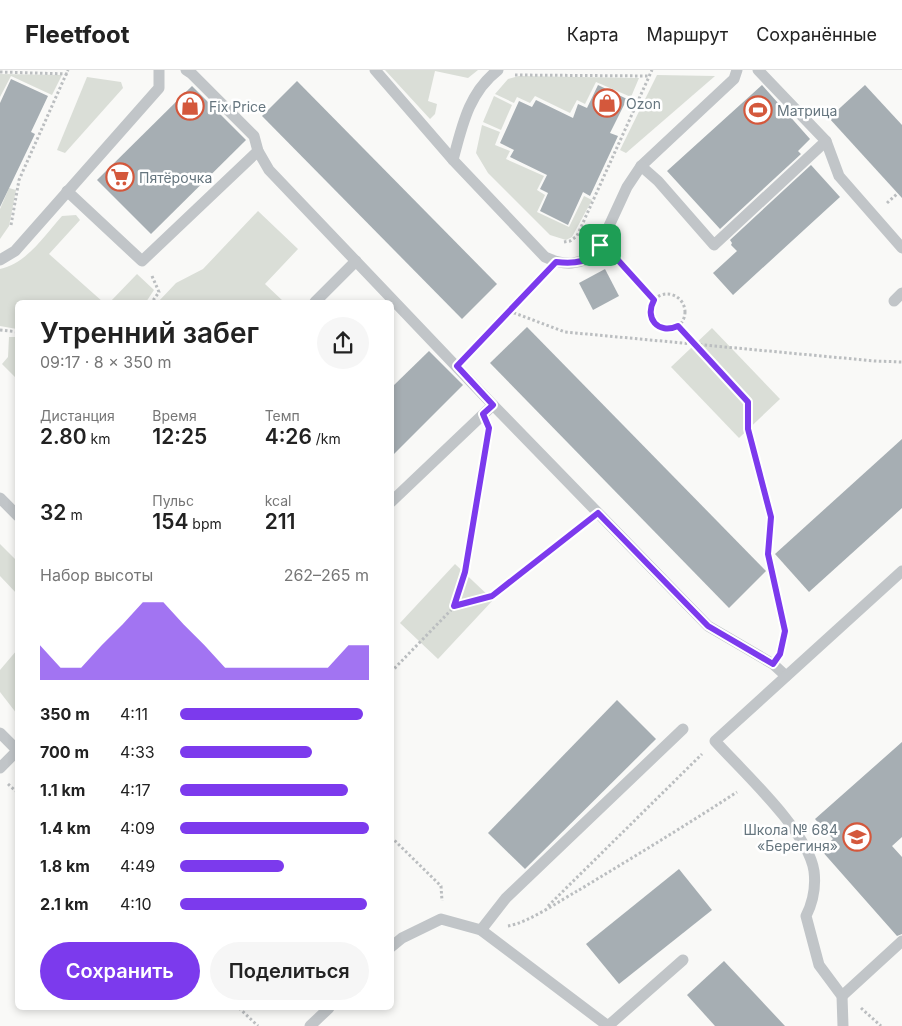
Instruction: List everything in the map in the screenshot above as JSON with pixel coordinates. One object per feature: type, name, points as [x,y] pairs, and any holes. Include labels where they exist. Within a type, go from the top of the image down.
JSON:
[{"type":"lane","points":[[0,260],[15,251],[160,88],[158,70]]},
{"type":"lane","points":[[186,70],[254,136],[258,151],[268,170],[394,300]]},
{"type":"lane","points":[[375,70],[453,160],[545,256],[556,262],[574,264],[589,258],[597,252],[627,186],[641,166],[734,79],[737,70]]},
{"type":"lane","points":[[453,160],[471,101],[485,80],[498,70]]},
{"type":"lane","points":[[758,70],[826,141],[839,176],[902,248]]},
{"type":"lane","points":[[641,166],[658,181],[714,245],[826,141]]},
{"type":"lane","points":[[67,191],[142,261],[258,151]]},
{"type":"lane","points":[[317,300],[356,261]]},
{"type":"lane","points":[[394,301],[708,626],[773,664],[786,676]]},
{"type":"lane","points":[[394,499],[493,405]]},
{"type":"lane","points":[[0,498],[15,513]]},
{"type":"lane","points":[[843,1026],[842,996],[819,965],[806,916],[813,902],[814,871],[802,840],[715,741],[902,572]]},
{"type":"lane","points":[[480,930],[506,898],[683,729]]},
{"type":"lane","points":[[0,734],[15,748]]},
{"type":"lane","points":[[0,768],[15,752]]},
{"type":"lane","points":[[394,945],[402,938],[441,919],[480,930],[608,1026],[683,960]]},
{"type":"lane","points":[[842,996],[902,941]]},
{"type":"lane","points":[[310,1026],[327,1010]]},
{"type":"path","points":[[559,242],[570,241],[577,236],[652,70]]},
{"type":"path","points":[[0,72],[68,72],[19,180],[11,227]]},
{"type":"path","points":[[512,76],[518,74],[650,76]]},
{"type":"path","points":[[600,245],[607,248],[654,300]]},
{"type":"path","points":[[142,261],[159,292],[153,300]]},
{"type":"path","points":[[457,366],[556,262]]},
{"type":"path","points":[[667,294],[680,300],[684,306],[685,314],[678,326],[671,329],[663,329],[652,321],[650,306],[654,300],[667,294]]},
{"type":"path","points":[[509,311],[565,332],[902,362]]},
{"type":"path","points":[[678,326],[748,402],[748,429],[771,517],[768,554],[785,631],[780,654],[773,664]]},
{"type":"path","points":[[0,330],[15,332]]},
{"type":"path","points":[[394,669],[454,606],[465,572],[489,428],[483,414]]},
{"type":"path","points":[[454,606],[492,596],[598,513]]},
{"type":"path","points":[[544,910],[705,751]]},
{"type":"path","points":[[480,930],[514,925],[544,910],[673,834],[752,782]]},
{"type":"path","points":[[394,840],[441,886],[441,919]]},
{"type":"path","points":[[241,1010],[258,1026]]},
{"type":"shaded area","points":[[385,70],[478,70],[468,78],[435,71],[428,101],[437,104],[435,114],[430,119]]},
{"type":"shaded area","points":[[0,74],[62,75],[52,95],[11,76],[0,97]]},
{"type":"shaded area","points":[[657,75],[715,76],[626,153],[620,150]]},
{"type":"shaded area","points":[[519,76],[639,78],[631,97],[596,82],[585,104],[577,100],[570,113],[535,96],[530,103],[517,97],[514,103],[495,94],[508,79]]},
{"type":"shaded area","points":[[87,77],[121,82],[123,88],[65,153],[57,150]]},
{"type":"shaded area","points":[[494,96],[512,105],[501,130],[483,122]]},
{"type":"shaded area","points":[[482,125],[500,132],[495,145],[510,151],[506,159],[544,176],[537,190],[545,195],[537,212],[569,227],[584,196],[592,200],[572,237],[566,240],[550,235],[488,173],[476,153]]},
{"type":"shaded area","points":[[9,188],[16,190],[9,226],[0,239],[0,209]]},
{"type":"shaded area","points":[[258,211],[298,249],[265,284],[282,300],[160,300],[176,283],[203,269]]},
{"type":"shaded area","points":[[76,215],[80,220],[49,254],[101,300],[15,300],[15,329],[0,326],[0,269],[27,255],[62,216]]},
{"type":"shaded area","points":[[137,274],[154,290],[147,300],[112,300]]},
{"type":"shaded area","points":[[712,328],[780,399],[739,438],[671,367]]},
{"type":"shaded area","points":[[9,337],[15,337],[15,377],[2,364],[8,357]]},
{"type":"shaded area","points":[[0,544],[15,559],[15,592],[0,576]]},
{"type":"shaded area","points":[[455,564],[493,600],[438,659],[400,623]]},
{"type":"shaded area","points":[[15,652],[15,711],[0,692],[0,670]]},
{"type":"building","points":[[11,79],[48,96],[31,132],[35,134],[0,207],[0,103]]},
{"type":"building","points":[[297,81],[497,284],[462,319],[262,116]]},
{"type":"building","points":[[598,85],[627,99],[610,133],[618,136],[590,196],[583,192],[568,225],[540,211],[548,193],[540,189],[547,175],[510,157],[514,150],[500,143],[519,101],[532,107],[536,100],[573,118],[578,104],[587,108]]},
{"type":"building","points":[[762,85],[810,139],[798,151],[801,154],[720,229],[667,171]]},
{"type":"building","points":[[865,85],[902,125],[902,198],[829,118]]},
{"type":"building","points":[[192,86],[246,140],[151,234],[97,180]]},
{"type":"building","points":[[811,165],[840,197],[733,295],[713,273],[737,251],[731,245],[730,240]]},
{"type":"building","points":[[605,269],[619,296],[593,310],[579,283]]},
{"type":"building","points":[[527,327],[766,571],[729,608],[490,363]]},
{"type":"building","points":[[429,351],[463,385],[394,454],[394,385]]},
{"type":"building","points":[[902,439],[902,508],[809,592],[775,554]]},
{"type":"building","points":[[617,700],[656,739],[525,869],[488,833]]},
{"type":"building","points":[[902,742],[902,837],[892,846],[902,857],[902,934],[897,936],[821,850],[833,839],[815,819]]},
{"type":"building","points":[[679,869],[712,910],[619,984],[586,944]]},
{"type":"building","points":[[724,961],[785,1026],[715,1026],[687,995]]},
{"type":"place","name":"Ozon","points":[[607,103]]},
{"type":"place","name":"Fix Price","points":[[190,106]]},
{"type":"place","name":"Матрица","points":[[758,110]]},
{"type":"place","name":"Пятёрочка","points":[[120,177]]},
{"type":"place","name":"Школа № 684 «Берегиня»","points":[[857,837]]},
{"type":"route","points":[[600,245],[607,248],[654,300],[650,306],[652,321],[663,329],[671,329],[678,326],[748,402],[748,429],[771,517],[768,554],[785,631],[780,654],[773,664],[708,626],[598,513],[492,596],[454,606],[465,572],[489,428],[483,414],[493,405],[457,366],[556,262],[574,264],[589,258],[597,252],[600,245]]}]
